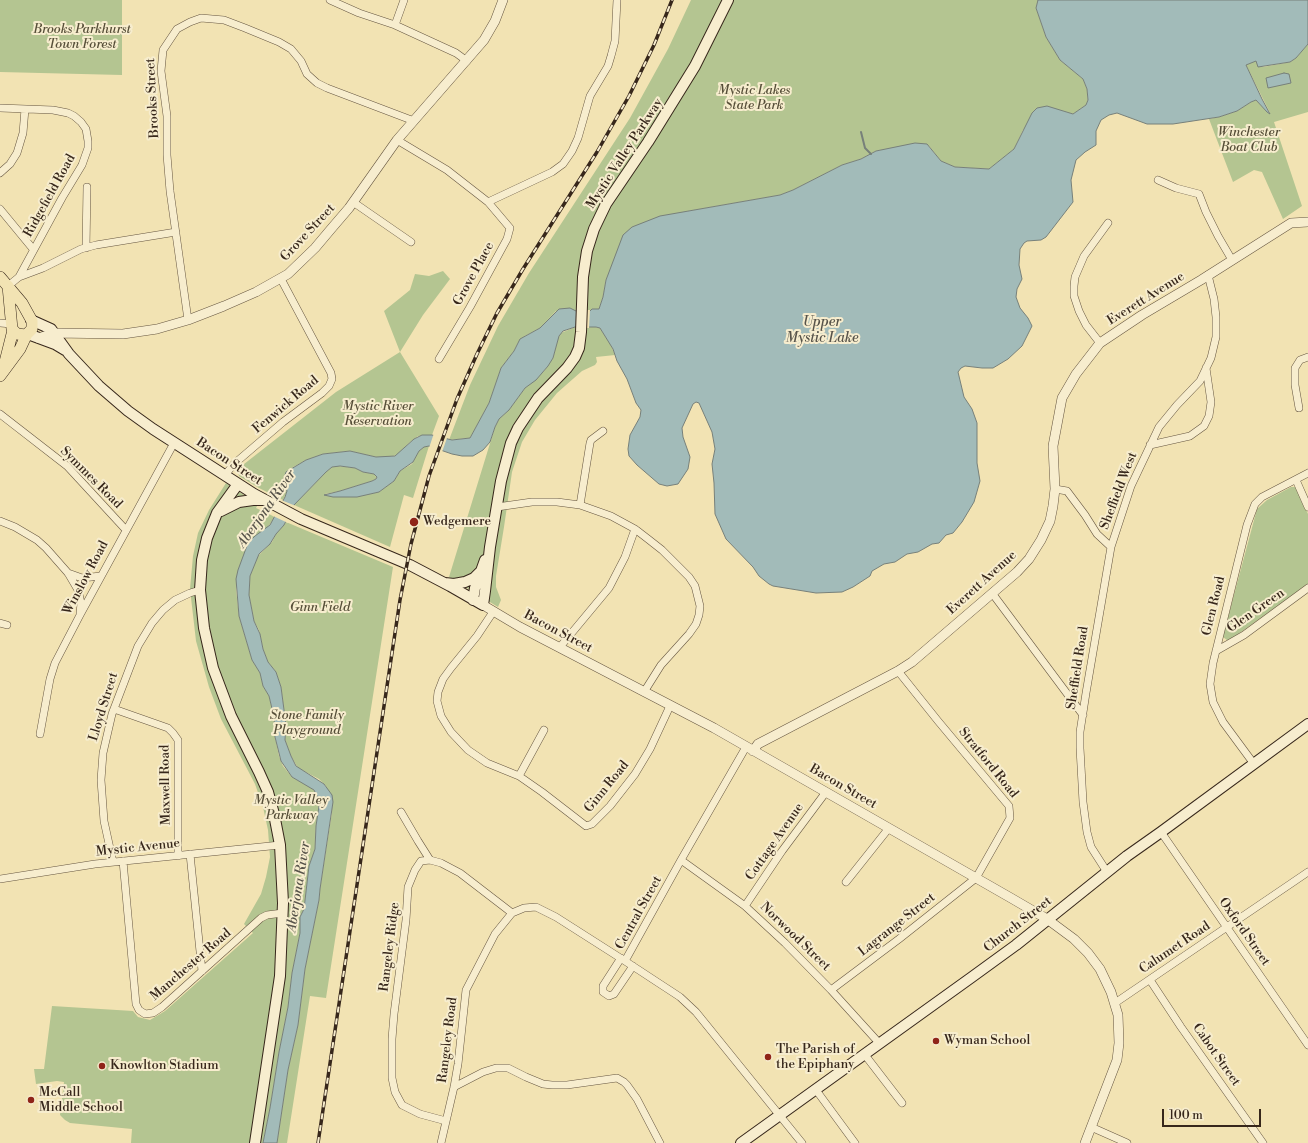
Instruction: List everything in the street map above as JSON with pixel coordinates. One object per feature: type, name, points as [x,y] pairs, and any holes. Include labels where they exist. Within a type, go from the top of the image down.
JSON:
[{"type":"main road","name":"Mystic Valley Parkway","points":[[482,605],[486,591],[490,547],[504,464],[511,443],[518,428],[538,398],[564,372],[573,360],[579,346],[582,310],[582,285],[585,261],[590,240],[606,204],[680,91],[710,39],[728,0]]},
{"type":"main road","points":[[0,276],[22,303],[31,319],[32,328],[31,335],[0,376]]},
{"type":"main road","points":[[0,376],[8,352],[12,325],[8,286]]},
{"type":"main road","points":[[12,325],[15,318],[20,315],[25,315],[31,319]]},
{"type":"main road","name":"Bacon Street","points":[[31,319],[54,333],[69,354],[112,398],[145,424],[238,484],[274,506],[294,516],[404,562],[444,582],[482,605]]},
{"type":"main road","points":[[12,325],[19,335],[31,335]]},
{"type":"main road","name":"Bacon Street","points":[[31,335],[55,344],[69,354]]},
{"type":"main road","points":[[238,484],[217,513],[204,549],[200,590],[206,638],[215,675],[234,722],[266,786],[274,814],[280,845],[283,913],[279,992],[255,1143]]},
{"type":"main road","points":[[217,513],[239,502],[265,500]]},
{"type":"main road","name":"Mystic Valley Parkway","points":[[473,600],[475,588],[490,547]]},
{"type":"main road","points":[[444,582],[454,584],[465,582],[474,578],[481,570]]},
{"type":"main road","name":"Church Street","points":[[741,1143],[1016,945],[1127,856],[1308,724]]},
{"type":"street","points":[[330,0],[359,13],[395,24],[456,53],[467,61]]},
{"type":"street","points":[[395,24],[404,0]]},
{"type":"street","name":"Grove Street","points":[[31,335],[54,333],[134,333],[157,329],[188,320],[224,306],[281,279],[315,248],[353,202],[397,140],[488,35],[503,0]]},
{"type":"street","points":[[488,202],[552,172],[563,164],[572,151],[578,138],[590,96],[608,66],[611,56],[615,41],[617,0]]},
{"type":"street","name":"Brooks Street","points":[[188,320],[167,160],[167,116],[161,70],[165,44],[178,29],[201,18],[224,20],[279,42],[291,49],[301,61],[307,74],[317,83],[414,120]]},
{"type":"street","name":"Ridgefield Road","points":[[0,108],[53,110],[74,116],[84,126],[88,141],[88,148],[82,165],[33,249],[19,277],[8,286]]},
{"type":"street","points":[[0,173],[10,164],[17,153],[23,133],[25,109]]},
{"type":"street","name":"Grove Place","points":[[397,140],[447,170],[488,202],[509,226],[509,233],[470,307],[439,359]]},
{"type":"street","points":[[1158,180],[1176,188],[1199,194],[1218,236],[1232,260]]},
{"type":"street","points":[[86,248],[87,187]]},
{"type":"street","points":[[353,202],[411,242]]},
{"type":"street","points":[[0,209],[33,249]]},
{"type":"street","name":"Everett Avenue","points":[[749,749],[898,671],[912,662],[1025,563],[1041,540],[1050,521],[1054,506],[1056,489],[1053,446],[1062,398],[1076,374],[1100,343],[1142,315],[1291,223],[1308,222]]},
{"type":"street","points":[[1100,343],[1086,326],[1079,311],[1074,296],[1074,286],[1075,277],[1084,256],[1108,223]]},
{"type":"street","points":[[19,277],[43,268],[86,248],[101,244],[176,232]]},
{"type":"street","name":"Sheffield West","points":[[1111,547],[1131,486],[1159,427],[1177,405],[1200,382],[1211,358],[1216,336],[1214,299],[1208,275]]},
{"type":"street","name":"Fenwick Road","points":[[225,475],[230,467],[240,458],[283,422],[322,393],[329,386],[332,379],[331,373],[281,279]]},
{"type":"street","points":[[0,323],[12,325]]},
{"type":"street","points":[[1299,408],[1295,385],[1295,368],[1300,360],[1308,357]]},
{"type":"street","name":"Sheffield West","points":[[1150,445],[1190,436],[1204,426],[1209,416],[1211,402],[1206,368]]},
{"type":"street","name":"Symmes Road","points":[[0,414],[67,466],[126,530]]},
{"type":"street","points":[[580,506],[590,443],[591,440],[603,431]]},
{"type":"street","name":"Winslow Road","points":[[40,734],[54,667],[80,615],[174,442]]},
{"type":"street","name":"Glen Road","points":[[1254,764],[1223,722],[1213,702],[1210,684],[1213,663],[1245,532],[1255,504],[1262,497],[1308,473]]},
{"type":"street","points":[[1296,480],[1308,507]]},
{"type":"street","points":[[1056,489],[1067,491],[1097,534],[1111,547]]},
{"type":"street","points":[[497,507],[532,502],[557,502],[580,506],[611,516],[635,529],[662,550],[689,577],[695,586],[700,606],[696,624],[689,634],[660,665],[644,692]]},
{"type":"street","points":[[0,521],[15,527],[37,540],[68,573],[74,581],[79,595],[80,615]]},
{"type":"street","points":[[560,648],[609,588],[625,558],[635,529]]},
{"type":"street","name":"Sheffield Road","points":[[1107,872],[1091,847],[1086,832],[1080,755],[1080,732],[1111,547]]},
{"type":"street","points":[[68,573],[82,578],[101,576]]},
{"type":"street","name":"Glen Green","points":[[1216,651],[1244,635],[1308,588]]},
{"type":"street","name":"Lloyd Street","points":[[113,862],[104,821],[101,780],[104,746],[114,709],[138,646],[152,623],[163,610],[175,600],[200,590]]},
{"type":"street","points":[[992,593],[1083,715]]},
{"type":"street","name":"Bacon Street","points":[[482,605],[826,792],[1047,919],[1074,939],[1088,953],[1100,969],[1111,992],[1118,1015],[1119,1043],[1117,1060],[1085,1143]]},
{"type":"street","name":"Ginn Road","points":[[493,612],[477,636],[445,676],[438,692],[437,701],[443,720],[459,742],[468,750],[487,763],[518,776],[542,792],[586,826],[592,824],[610,806],[634,774],[650,749],[670,706]]},
{"type":"street","name":"Stratford Road","points":[[898,671],[1009,806],[1010,818],[976,878]]},
{"type":"street","name":"Maxwell Road","points":[[114,709],[168,728],[176,735],[178,740],[178,856]]},
{"type":"street","points":[[518,776],[544,730]]},
{"type":"street","name":"Central Street","points":[[749,749],[681,860],[623,960],[680,997],[696,1012],[802,1143]]},
{"type":"street","name":"Cottage Avenue","points":[[745,906],[782,851],[826,792]]},
{"type":"street","points":[[401,812],[430,860],[442,863],[460,873],[512,913],[524,908],[536,907],[556,917],[623,960],[603,986],[606,994],[609,996],[614,994],[632,966]]},
{"type":"street","points":[[846,882],[889,828]]},
{"type":"street","name":"Oxford Street","points":[[1161,832],[1308,1045]]},
{"type":"street","name":"Mystic Avenue","points":[[0,879],[79,866],[280,845]]},
{"type":"street","points":[[190,854],[202,971]]},
{"type":"street","name":"Rangeley Ridge","points":[[430,860],[421,861],[415,870],[408,887],[406,920],[394,1014],[392,1078],[395,1092],[402,1105],[420,1114],[446,1121]]},
{"type":"street","name":"Norwood Street","points":[[681,860],[745,906],[832,990],[880,1044]]},
{"type":"street","name":"Manchester Road","points":[[122,861],[136,1004],[138,1009],[143,1013],[148,1014],[159,1009],[263,917],[283,913]]},
{"type":"street","name":"Calumet Road","points":[[1114,1004],[1308,872]]},
{"type":"street","name":"Lagrange Street","points":[[832,990],[899,940],[976,878]]},
{"type":"street","name":"Rangeley Road","points":[[441,1143],[454,1088],[461,1042],[466,990],[495,934],[512,913]]},
{"type":"street","name":"Cabot Street","points":[[1150,980],[1181,1027],[1263,1143]]},
{"type":"street","points":[[865,1055],[902,1103]]},
{"type":"street","points":[[454,1088],[483,1072],[496,1068],[508,1068],[543,1084],[552,1085],[567,1085],[617,1078],[628,1085],[660,1143]]},
{"type":"street","points":[[816,1090],[856,1143]]},
{"type":"street","points":[[1091,1127],[1127,1143]]},
{"type":"green space","name":"Brooks Parkhurst Town Forest","points":[[0,0],[122,0],[122,75],[0,72]]},
{"type":"green space","name":"Mystic Lakes State Park","points":[[691,0],[1038,0],[1036,8],[1046,37],[1060,60],[1083,79],[1087,89],[1088,100],[1086,105],[1073,114],[1061,111],[1023,130],[1014,149],[989,169],[955,167],[941,161],[929,146],[901,147],[876,151],[861,159],[842,165],[780,195],[689,211],[632,227],[606,280],[599,309],[590,311],[556,311],[540,328],[525,336],[518,343],[501,368],[489,403],[470,438],[449,440],[470,385],[498,326],[529,273],[630,118],[668,49]]},
{"type":"green space","name":"Winchester Boat Club","points":[[1308,44],[1308,112],[1274,122],[1302,206],[1283,219],[1262,172],[1254,170],[1233,182],[1209,119],[1237,111],[1256,100],[1267,112],[1270,113],[1246,65],[1256,60],[1263,67],[1290,62],[1296,58]]},
{"type":"green space","points":[[443,271],[450,279],[423,315],[400,352],[384,311],[410,290],[415,274],[429,276]]},
{"type":"green space","points":[[575,327],[600,328],[611,345],[615,355],[596,357],[597,362],[595,365],[582,371],[557,393],[535,420],[522,442],[512,472],[496,576],[496,587],[501,600],[498,607],[449,577],[495,427],[499,419],[509,410],[525,388],[544,371],[553,358],[558,338],[561,333]]},
{"type":"green space","name":"Mystic River Reservation","points":[[400,352],[439,416],[432,435],[418,436],[398,454],[391,457],[376,457],[350,451],[323,454],[306,460],[288,470],[284,478],[287,491],[283,500],[239,476],[239,468],[336,392]]},
{"type":"green space","points":[[429,446],[413,498],[404,495],[390,547],[294,505],[326,472],[332,467],[338,466],[355,468],[363,472],[374,474],[377,478],[340,491],[325,494],[333,497],[354,497],[379,492],[394,481],[400,471],[412,464],[419,451],[424,447]]},
{"type":"green space","points":[[226,483],[258,504],[256,508],[275,517],[267,528],[255,536],[247,546],[236,589],[239,616],[252,660],[260,673],[263,686],[269,696],[274,717],[275,737],[283,766],[292,777],[312,788],[318,799],[319,809],[316,826],[315,849],[309,866],[304,909],[300,917],[300,933],[292,973],[288,1007],[263,1143],[131,1143],[132,1129],[70,1123],[65,1120],[60,1115],[64,1082],[57,1081],[36,1084],[34,1069],[44,1069],[52,1006],[133,1011],[138,1017],[150,1020],[165,1011],[253,933],[244,924],[261,894],[266,877],[270,857],[268,830],[263,807],[255,784],[221,719],[209,687],[196,641],[190,589],[193,556],[198,533],[209,510]]},
{"type":"green space","points":[[1291,487],[1296,487],[1308,514],[1308,584],[1230,640],[1227,640],[1223,637],[1224,632],[1257,509],[1267,500]]},
{"type":"green space","name":"Ginn Field","points":[[286,522],[393,567],[326,998],[310,996],[287,1143],[277,1143],[288,1070],[298,1025],[305,969],[319,900],[332,812],[326,786],[319,779],[298,768],[291,756],[285,740],[286,725],[281,687],[276,672],[268,662],[263,649],[259,630],[254,621],[249,595],[250,576],[257,557],[272,542],[276,534]]},
{"type":"water","name":"Upper Mystic Lake","points":[[1038,0],[1308,0],[1308,44],[1296,58],[1290,62],[1258,67],[1256,61],[1246,65],[1270,114],[1256,100],[1237,111],[1219,117],[1173,124],[1147,124],[1117,113],[1109,115],[1101,120],[1096,131],[1096,145],[1076,160],[1071,180],[1073,202],[1046,237],[1041,240],[1027,241],[1020,249],[1019,265],[1022,279],[1017,289],[1016,297],[1020,308],[1032,326],[1022,346],[1008,359],[993,368],[965,366],[958,372],[964,397],[972,409],[977,423],[977,463],[980,481],[974,502],[962,522],[953,533],[946,535],[939,543],[932,544],[918,552],[907,554],[895,562],[884,564],[872,571],[870,576],[842,592],[816,593],[773,586],[769,584],[759,576],[753,567],[726,539],[715,514],[712,464],[715,449],[712,432],[699,403],[696,402],[693,404],[682,428],[683,437],[690,457],[688,469],[678,484],[667,486],[659,484],[629,456],[628,449],[630,435],[640,417],[641,410],[636,403],[613,349],[600,328],[575,327],[563,331],[559,336],[553,358],[548,366],[536,380],[525,388],[509,410],[499,419],[490,442],[483,450],[473,456],[462,456],[429,446],[424,447],[419,451],[413,462],[400,471],[394,481],[379,492],[357,497],[333,497],[324,495],[372,481],[377,477],[374,474],[363,472],[355,468],[340,466],[332,467],[294,505],[284,525],[270,544],[259,554],[250,576],[249,595],[254,621],[260,634],[263,649],[268,662],[276,672],[281,687],[286,725],[285,740],[296,766],[324,784],[332,795],[333,802],[319,900],[305,969],[298,1025],[288,1070],[277,1143],[263,1143],[288,1007],[292,973],[300,933],[300,917],[304,909],[309,866],[315,849],[319,806],[314,790],[292,777],[281,761],[275,737],[274,717],[269,696],[263,686],[260,673],[252,660],[239,616],[236,579],[248,543],[270,525],[285,497],[287,491],[284,478],[286,472],[306,460],[323,454],[350,451],[376,457],[395,456],[414,439],[422,435],[432,435],[452,440],[470,438],[489,403],[501,368],[514,351],[520,339],[540,328],[559,309],[570,308],[576,311],[590,311],[592,309],[599,309],[606,280],[623,235],[632,227],[660,216],[780,195],[842,165],[861,159],[876,151],[915,143],[927,144],[941,161],[955,167],[989,169],[1014,149],[1032,113],[1037,108],[1047,106],[1073,114],[1086,105],[1088,100],[1087,89],[1083,79],[1060,60],[1046,37],[1036,8]]},
{"type":"water","points":[[1284,73],[1289,74],[1291,83],[1268,88],[1266,78]]},
{"type":"pier","points":[[576,310],[590,310],[589,328],[576,328]]},
{"type":"pier","points":[[434,433],[447,438],[442,452],[429,448]]},
{"type":"pier","points":[[281,500],[296,506],[288,523],[273,516]]},
{"type":"waterway","points":[[861,132],[865,148],[871,154]]},
{"type":"railway","points":[[318,1143],[400,600],[411,544],[429,476],[457,399],[497,313],[597,152],[629,96],[654,45],[672,0]]},
{"type":"place","name":"Wedgemere","points":[[414,522]]},
{"type":"place","name":"Wyman School","points":[[936,1041]]},
{"type":"place","name":"The Parish of the Epiphany","points":[[768,1057]]},
{"type":"place","name":"Knowlton Stadium","points":[[102,1066]]},
{"type":"place","name":"McCall Middle School","points":[[31,1100]]},
{"type":"water label","name":"Aberjona River","points":[[267,509]]},
{"type":"water label","name":"Aberjona River","points":[[299,887]]},
{"type":"park label","name":"Stone Family Playground","points":[[307,724]]}]
